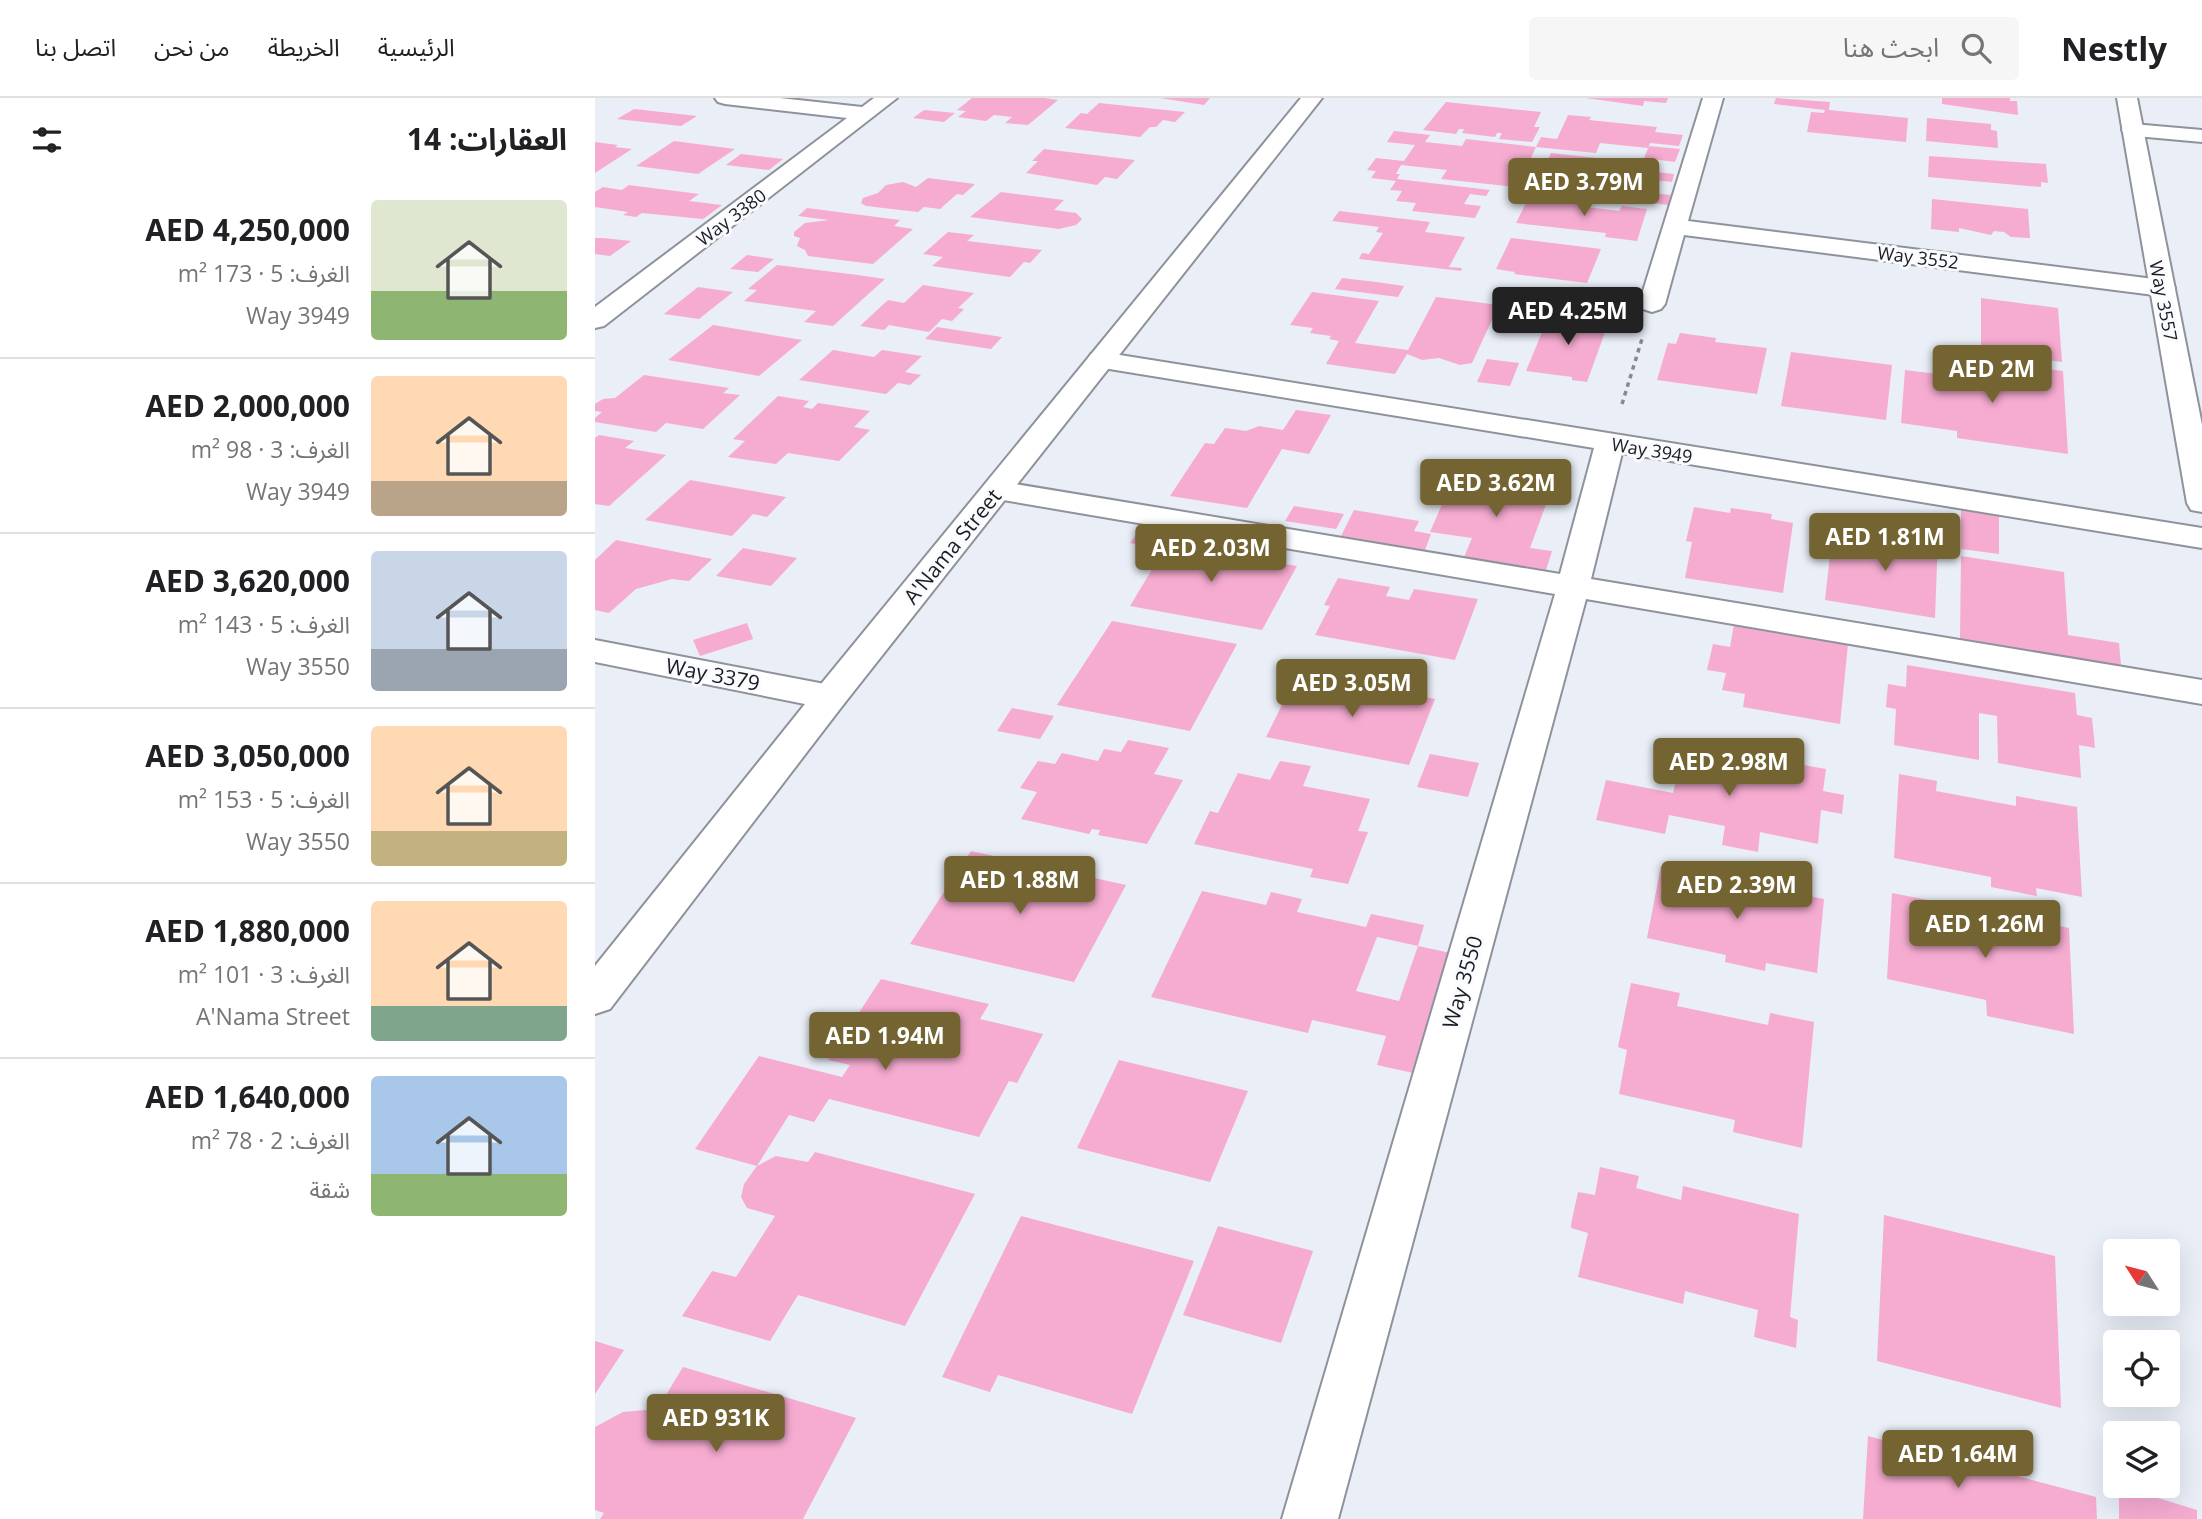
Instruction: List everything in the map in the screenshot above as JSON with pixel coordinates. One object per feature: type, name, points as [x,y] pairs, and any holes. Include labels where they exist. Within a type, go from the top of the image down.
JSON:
[{"type":"street","points":[[725,98],[866,114]]},
{"type":"street","name":"Way 3380","points":[[595,320],[887,98]]},
{"type":"street","name":"A'Nama Street","points":[[595,997],[830,697],[1313,98]]},
{"type":"street","points":[[1652,304],[1713,98]]},
{"type":"street","name":"Way 3557","points":[[2127,98],[2202,503]]},
{"type":"street","points":[[2133,130],[2202,136]]},
{"type":"street","name":"Way 3552","points":[[1675,227],[2162,288]]},
{"type":"street","name":"Way 3949","points":[[1101,360],[2202,538]]},
{"type":"street","name":"Way 3550","points":[[1310,1519],[1573,587],[1610,443]]},
{"type":"street","points":[[997,490],[2202,692]]},
{"type":"street","name":"Way 3379","points":[[595,651],[830,697]]},
{"type":"path","points":[[1610,443],[1652,304]]},
{"type":"building","points":[[972,98],[1058,100],[1028,125],[1005,123],[1012,117],[994,115],[986,121],[958,117],[966,111],[957,110]]},
{"type":"building","points":[[1160,98],[1210,98],[1204,105]]},
{"type":"building","points":[[1586,98],[1668,98],[1666,103],[1644,101],[1643,106]]},
{"type":"building","points":[[1776,98],[1830,102],[1829,110],[1908,118],[1906,142],[1807,132],[1811,112],[1824,113],[1825,110],[1774,104]]},
{"type":"building","points":[[1942,98],[2010,98],[2010,101],[2017,101],[2018,115],[1942,104]]},
{"type":"building","points":[[1446,102],[1541,112],[1534,127],[1540,127],[1532,142],[1499,139],[1502,133],[1497,133],[1495,137],[1462,133],[1464,129],[1459,129],[1456,134],[1423,130]]},
{"type":"building","points":[[1099,103],[1185,112],[1175,122],[1163,120],[1156,127],[1150,127],[1140,137],[1065,128],[1081,113],[1087,114]]},
{"type":"building","points":[[634,109],[697,116],[681,126],[617,119]]},
{"type":"building","points":[[924,110],[955,113],[944,122],[913,118]]},
{"type":"building","points":[[1568,115],[1591,117],[1589,120],[1657,127],[1655,132],[1683,135],[1679,146],[1650,143],[1648,148],[1600,143],[1596,153],[1536,147],[1541,137],[1557,139]]},
{"type":"building","points":[[1927,118],[1991,124],[1991,130],[1997,131],[1998,148],[1926,141]]},
{"type":"building","points":[[1394,131],[1430,135],[1425,142],[1462,146],[1466,139],[1536,147],[1531,158],[1540,159],[1535,168],[1526,167],[1516,187],[1441,179],[1447,170],[1401,165],[1396,174],[1400,174],[1397,179],[1490,190],[1486,196],[1470,194],[1464,204],[1481,206],[1475,218],[1412,211],[1416,203],[1396,201],[1402,191],[1390,190],[1396,181],[1371,178],[1376,171],[1367,170],[1376,158],[1404,161],[1415,145],[1387,142]]},
{"type":"building","points":[[674,141],[735,149],[698,174],[636,166]]},
{"type":"building","points":[[595,142],[618,145],[615,147],[632,149],[595,173]]},
{"type":"building","points":[[1649,146],[1680,149],[1675,162],[1644,158]]},
{"type":"building","points":[[1044,149],[1135,160],[1117,179],[1105,177],[1097,185],[1026,173],[1038,161],[1032,161]]},
{"type":"building","points":[[1551,153],[1641,163],[1630,193],[1537,182]]},
{"type":"building","points":[[741,154],[783,159],[769,170],[726,165]]},
{"type":"building","points":[[1929,156],[2046,164],[2048,183],[2041,182],[2041,187],[1928,177]]},
{"type":"building","points":[[1648,171],[1674,174],[1672,182],[1645,179]]},
{"type":"building","points":[[928,178],[975,184],[963,195],[957,194],[940,209],[924,207],[918,212],[866,206],[861,203],[863,198],[878,193],[886,185],[903,182],[916,187]]},
{"type":"building","points":[[629,185],[699,194],[689,201],[722,205],[703,219],[642,213],[636,217],[623,215],[628,212],[595,207],[595,192],[603,187],[622,190]]},
{"type":"building","points":[[1633,191],[1671,195],[1668,205],[1630,200]]},
{"type":"building","points":[[1001,192],[1064,200],[1054,210],[1076,213],[1082,219],[1076,225],[1059,229],[970,217]]},
{"type":"building","points":[[1529,197],[1588,204],[1587,207],[1619,211],[1622,206],[1647,209],[1637,241],[1605,237],[1606,233],[1516,223]]},
{"type":"building","points":[[1932,199],[2028,209],[2030,238],[2011,237],[2004,232],[1994,231],[1991,235],[1959,228],[1959,232],[1931,229]]},
{"type":"building","points":[[807,208],[900,220],[894,226],[913,229],[873,264],[808,256],[805,250],[797,246],[800,238],[794,236],[794,232],[805,223],[829,220],[798,216]]},
{"type":"building","points":[[1339,211],[1430,222],[1425,232],[1465,237],[1449,267],[1462,268],[1461,271],[1359,259],[1362,253],[1369,254],[1383,233],[1376,232],[1379,227],[1332,221]]},
{"type":"building","points":[[948,232],[974,235],[967,241],[1042,250],[1030,263],[1024,262],[1010,277],[932,266],[943,257],[923,254]]},
{"type":"building","points":[[595,238],[631,241],[610,256],[595,254]]},
{"type":"building","points":[[1511,238],[1601,249],[1587,283],[1514,274],[1515,272],[1496,269]]},
{"type":"building","points":[[747,255],[774,259],[758,272],[730,269]]},
{"type":"building","points":[[777,265],[885,279],[833,326],[804,322],[816,311],[744,301],[757,290],[748,289]]},
{"type":"building","points":[[1342,278],[1404,286],[1398,297],[1335,289]]},
{"type":"building","points":[[923,285],[974,293],[958,308],[964,309],[952,321],[942,319],[929,332],[889,325],[884,330],[860,326],[888,300],[904,303]]},
{"type":"building","points":[[698,287],[733,292],[699,319],[664,314]]},
{"type":"building","points":[[1312,292],[1379,301],[1355,343],[1408,350],[1436,297],[1499,305],[1472,363],[1460,365],[1439,358],[1422,360],[1407,354],[1395,374],[1326,364],[1339,341],[1329,339],[1331,336],[1310,333],[1313,328],[1290,325]]},
{"type":"building","points":[[1981,298],[2058,308],[2062,362],[1981,351]]},
{"type":"building","points":[[1514,300],[1548,304],[1541,321],[1506,317]]},
{"type":"building","points":[[1550,313],[1609,321],[1587,382],[1572,380],[1572,377],[1526,371]]},
{"type":"building","points":[[713,325],[802,340],[759,376],[668,360]]},
{"type":"building","points":[[937,327],[1002,337],[991,349],[925,339]]},
{"type":"building","points":[[1680,333],[1716,338],[1715,342],[1767,348],[1757,394],[1657,380],[1668,343],[1676,344]]},
{"type":"building","points":[[833,350],[874,357],[882,350],[922,356],[905,372],[921,375],[910,385],[898,383],[886,394],[799,380]]},
{"type":"building","points":[[1791,352],[1892,365],[1886,420],[1781,406]]},
{"type":"building","points":[[1487,359],[1519,363],[1510,386],[1477,382]]},
{"type":"building","points":[[1977,360],[2063,371],[2068,454],[1957,438],[1957,431],[1901,423],[1905,370],[1977,379]]},
{"type":"building","points":[[644,375],[729,388],[723,393],[740,395],[703,429],[666,423],[656,432],[595,422],[595,418],[602,412],[595,411],[595,404],[603,399],[615,398]]},
{"type":"building","points":[[778,396],[809,401],[803,407],[812,409],[818,403],[870,411],[854,427],[870,430],[839,461],[788,453],[776,464],[728,457],[745,441],[733,439]]},
{"type":"building","points":[[1296,410],[1331,415],[1309,454],[1282,449],[1247,508],[1170,496],[1205,443],[1214,444],[1225,428],[1246,431],[1259,426],[1283,430]]},
{"type":"building","points":[[599,435],[634,441],[625,448],[666,455],[609,506],[595,504],[595,438]]},
{"type":"building","points":[[1469,470],[1487,474],[1492,480],[1491,485],[1515,488],[1520,481],[1534,478],[1551,486],[1530,548],[1552,551],[1546,570],[1464,557],[1472,538],[1430,532],[1454,477]]},
{"type":"building","points":[[690,480],[786,497],[767,517],[753,514],[732,536],[645,520]]},
{"type":"building","points":[[1294,506],[1344,514],[1336,529],[1285,521]]},
{"type":"building","points":[[1694,507],[1730,513],[1731,508],[1772,514],[1771,519],[1793,523],[1783,593],[1685,578],[1692,542],[1686,541]]},
{"type":"building","points":[[1354,510],[1419,521],[1414,531],[1431,534],[1425,550],[1341,536]]},
{"type":"building","points":[[1961,510],[1999,516],[1999,554],[1961,549]]},
{"type":"building","points":[[1142,527],[1187,534],[1179,547],[1213,552],[1209,558],[1242,565],[1247,557],[1297,566],[1262,630],[1130,606],[1154,566],[1165,569],[1176,551],[1130,543]]},
{"type":"building","points":[[1875,528],[1938,538],[1935,618],[1825,600],[1832,537],[1873,543]]},
{"type":"building","points":[[616,540],[712,559],[689,581],[672,579],[636,589],[609,613],[595,610],[595,560]]},
{"type":"building","points":[[743,548],[797,558],[771,586],[716,576]]},
{"type":"building","points":[[1961,556],[2064,572],[2068,635],[2119,643],[2121,665],[1960,639]]},
{"type":"building","points":[[1338,578],[1390,587],[1386,596],[1409,600],[1414,589],[1478,599],[1455,660],[1315,635],[1330,606],[1324,605]]},
{"type":"building","points":[[1112,621],[1237,644],[1190,731],[1057,705]]},
{"type":"building","points":[[747,623],[753,639],[700,656],[693,640]]},
{"type":"building","points":[[1734,624],[1848,644],[1840,724],[1743,707],[1745,694],[1722,690],[1726,673],[1707,670],[1713,644],[1730,647]]},
{"type":"building","points":[[1907,665],[2075,693],[2077,715],[2092,718],[2095,748],[2079,745],[2081,778],[1998,763],[1997,716],[1979,713],[1979,760],[1894,745],[1896,709],[1886,707],[1888,684],[1906,687]]},
{"type":"building","points":[[1298,673],[1435,699],[1409,765],[1266,737]]},
{"type":"building","points":[[1012,708],[1054,716],[1040,739],[997,731]]},
{"type":"building","points":[[1128,740],[1169,748],[1154,774],[1183,780],[1147,844],[1098,835],[1100,830],[1092,829],[1089,834],[1021,819],[1037,792],[1020,788],[1038,761],[1055,764],[1062,753],[1098,761],[1104,749],[1121,752]]},
{"type":"building","points":[[1684,744],[1826,769],[1823,791],[1844,795],[1842,814],[1821,810],[1818,844],[1760,832],[1758,852],[1722,845],[1725,826],[1669,815],[1665,834],[1596,820],[1606,780],[1673,793]]},
{"type":"building","points":[[1430,754],[1479,763],[1468,797],[1417,787]]},
{"type":"building","points":[[1280,761],[1311,766],[1303,786],[1370,799],[1358,831],[1368,832],[1348,884],[1310,877],[1313,869],[1194,844],[1210,811],[1218,813],[1238,773],[1270,780]]},
{"type":"building","points":[[1899,774],[1937,781],[1936,791],[2016,806],[2016,796],[2077,807],[2082,897],[2036,888],[2037,896],[1991,887],[1991,877],[1894,858]]},
{"type":"building","points":[[971,851],[1126,885],[1074,982],[910,944]]},
{"type":"building","points":[[1661,866],[1824,899],[1817,973],[1766,963],[1765,971],[1725,962],[1726,955],[1647,938]]},
{"type":"building","points":[[1202,891],[1266,905],[1271,892],[1302,899],[1297,912],[1366,927],[1371,914],[1424,925],[1418,946],[1460,955],[1422,1075],[1377,1065],[1386,1036],[1312,1020],[1308,1033],[1151,997]],"holes":[[[1377,937],[1418,946],[1399,1001],[1356,991]]]},
{"type":"building","points":[[1892,893],[2069,928],[2074,1034],[1987,1016],[1986,1000],[1887,979]]},
{"type":"building","points":[[881,979],[989,1004],[980,1019],[1043,1034],[1017,1083],[1009,1081],[979,1137],[829,1099],[814,1122],[789,1115],[757,1166],[695,1149],[759,1056],[842,1077],[850,1065],[828,1060]]},
{"type":"building","points":[[1631,983],[1680,993],[1677,1006],[1768,1025],[1770,1013],[1814,1022],[1802,1148],[1733,1132],[1735,1120],[1619,1094],[1627,1050],[1618,1047]]},
{"type":"building","points":[[1119,1060],[1248,1091],[1210,1182],[1077,1148]]},
{"type":"building","points":[[815,1152],[975,1194],[905,1326],[798,1295],[770,1341],[682,1316],[712,1271],[736,1277],[775,1216],[747,1208],[741,1197],[744,1184],[757,1166],[776,1156],[808,1162]]},
{"type":"building","points":[[1600,1167],[1639,1176],[1636,1188],[1681,1200],[1683,1186],[1799,1214],[1790,1317],[1798,1320],[1796,1348],[1754,1337],[1758,1310],[1685,1291],[1683,1304],[1578,1277],[1588,1233],[1571,1228],[1571,1224],[1578,1192],[1595,1195]]},
{"type":"building","points":[[1884,1215],[2055,1256],[2061,1408],[1877,1361]]},
{"type":"building","points":[[1021,1216],[1194,1261],[1132,1414],[998,1375],[990,1392],[942,1377]]},
{"type":"building","points":[[1218,1226],[1313,1251],[1281,1343],[1183,1315]]},
{"type":"building","points":[[595,1341],[624,1350],[595,1394]]},
{"type":"building","points":[[683,1367],[856,1418],[803,1519],[600,1519],[604,1513],[595,1510],[595,1427],[623,1412],[645,1410],[655,1413]]},
{"type":"building","points":[[1868,1436],[2096,1497],[2097,1519],[1863,1519]]},
{"type":"building","points":[[2119,1498],[2158,1498],[2197,1510],[2197,1519],[2119,1519]]}]
